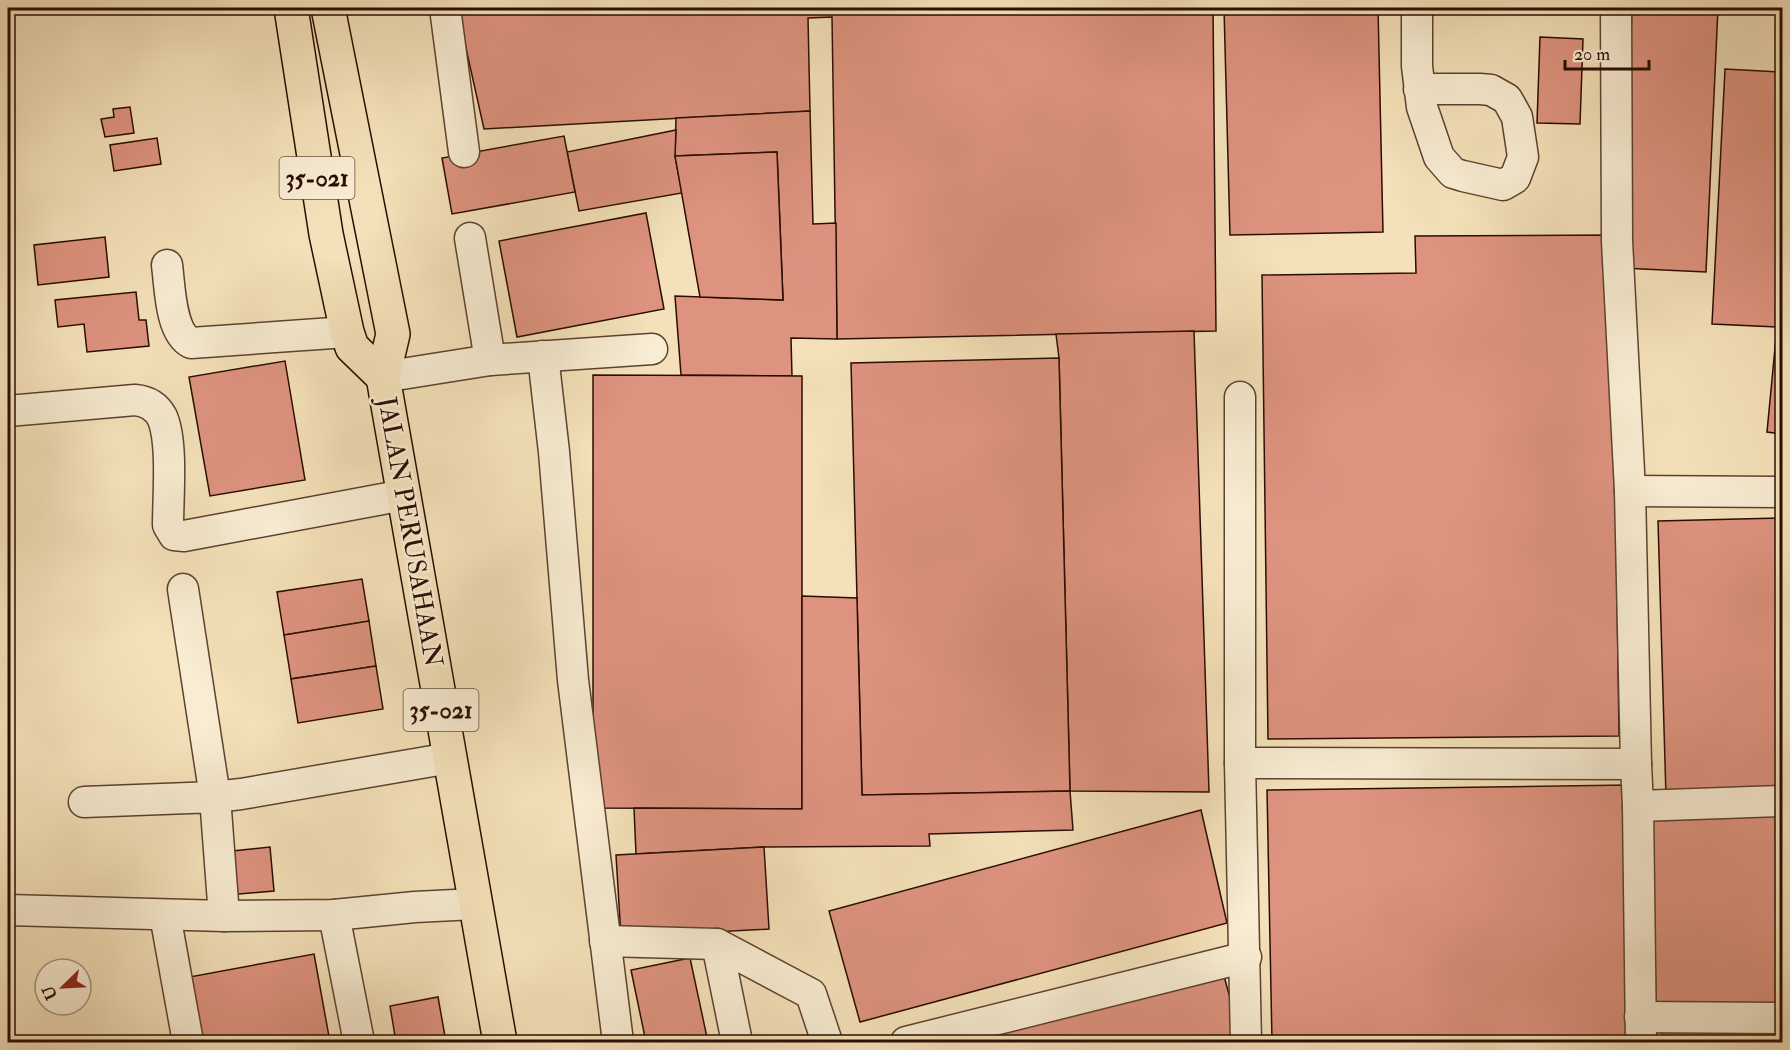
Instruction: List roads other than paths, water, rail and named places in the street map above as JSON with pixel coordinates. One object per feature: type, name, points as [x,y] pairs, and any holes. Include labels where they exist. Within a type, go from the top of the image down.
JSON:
[{"type":"main road","name":"JALAN PERUSAHAAN","points":[[291,8],[326,234],[347,332],[352,347],[383,377]]},
{"type":"main road","name":"JALAN PERUSAHAAN","points":[[328,8],[393,334],[383,377],[500,1042]]},
{"type":"street","points":[[445,8],[464,152]]},
{"type":"street","points":[[1418,8],[1419,89]]},
{"type":"street","points":[[1616,8],[1617,242],[1630,491],[1638,806],[1640,1030],[1782,1018]]},
{"type":"street","points":[[470,238],[490,360]]},
{"type":"street","points":[[166,265],[176,323],[182,336],[191,343],[347,332]]},
{"type":"street","points":[[383,377],[490,360],[652,349]]},
{"type":"street","points":[[543,356],[554,452],[573,680],[618,1042]]},
{"type":"street","points":[[1239,397],[1240,763],[1246,957],[1246,1042]]},
{"type":"street","points":[[8,411],[135,400],[150,404],[161,415],[168,439],[168,525],[174,535],[184,536],[404,495]]},
{"type":"street","points":[[1630,491],[1782,492]]},
{"type":"street","points":[[183,589],[215,797],[224,916]]},
{"type":"street","points":[[84,802],[241,794],[450,758]]},
{"type":"street","points":[[1240,763],[1636,764]]},
{"type":"street","points":[[1638,806],[1782,801]]},
{"type":"street","points":[[8,910],[224,916],[334,915],[475,904]]},
{"type":"street","points":[[165,915],[188,1042]]},
{"type":"street","points":[[334,915],[359,1042]]},
{"type":"street","points":[[605,941],[717,944],[811,994],[827,1042]]},
{"type":"street","points":[[717,944],[737,1042]]},
{"type":"street","points":[[906,1042],[1246,957]]}]
